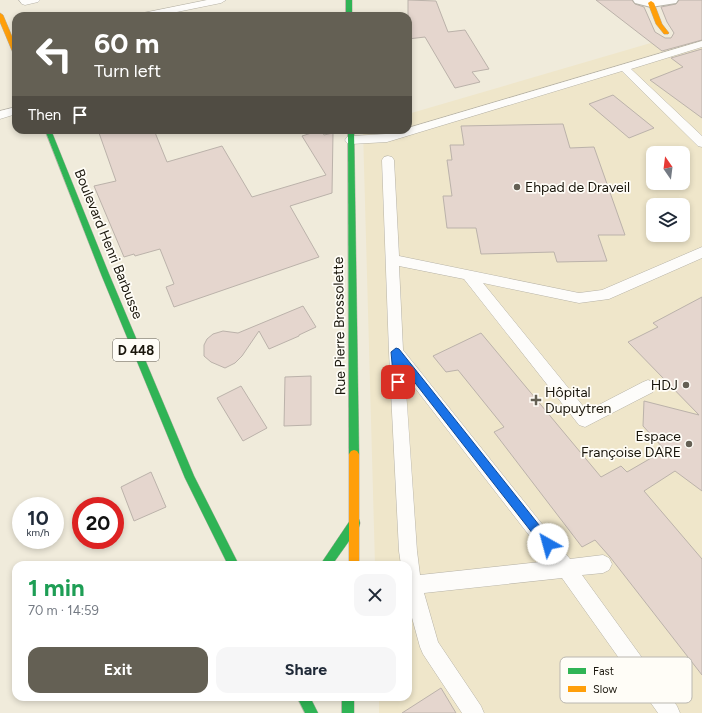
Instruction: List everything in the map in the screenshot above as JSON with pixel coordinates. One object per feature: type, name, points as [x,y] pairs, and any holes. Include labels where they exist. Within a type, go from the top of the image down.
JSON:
[{"type":"main road","points":[[349,0],[349,12]]},
{"type":"main road","points":[[645,1],[659,24],[666,32]]},
{"type":"main road","points":[[0,15],[12,39]]},
{"type":"main road","name":"Boulevard Henri Barbusse","points":[[50,134],[105,274],[190,478],[232,561]]},
{"type":"main road","name":"Rue Pierre Brossolette","points":[[351,135],[354,561]]},
{"type":"main road","points":[[328,561],[355,523]]},
{"type":"main road","points":[[305,701],[312,713]]},
{"type":"main road","points":[[348,701],[348,713]]},
{"type":"street","points":[[645,1],[671,0]]},
{"type":"lane","points":[[24,0],[25,2],[35,0]]},
{"type":"lane","points":[[162,12],[221,0]]},
{"type":"lane","points":[[412,131],[702,44]]},
{"type":"lane","points":[[623,68],[702,143]]},
{"type":"lane","points":[[0,116],[12,112]]},
{"type":"lane","points":[[351,135],[387,138],[400,134]]},
{"type":"lane","points":[[388,160],[396,352],[409,561]]},
{"type":"lane","points":[[393,260],[579,298],[604,296],[702,252]]},
{"type":"lane","points":[[468,275],[585,420],[648,387]]},
{"type":"lane","points":[[396,352],[566,568],[630,657]]},
{"type":"lane","points":[[474,713],[430,647],[412,585],[603,564]]},
{"type":"lane","points":[[663,703],[670,713]]},
{"type":"shaded area","name":"Hôpital Dupuytren","points":[[702,28],[702,713],[379,713],[379,701],[412,701],[412,561],[375,561],[363,134],[412,134],[412,113]]},
{"type":"building","points":[[408,0],[436,1],[448,32],[465,30],[489,69],[472,72],[480,82],[455,88],[425,37],[412,39],[412,12],[408,12]]},
{"type":"building","points":[[596,0],[632,0],[635,4],[644,7],[655,32],[665,38],[671,38],[674,33],[667,22],[661,7],[676,4],[679,0],[702,0],[702,40],[662,51]]},
{"type":"building","points":[[702,49],[702,118],[650,80],[683,67],[671,58]]},
{"type":"building","points":[[613,95],[654,128],[629,138],[589,104]]},
{"type":"building","name":"Ehpad de Draveil","points":[[563,124],[570,148],[594,147],[625,235],[598,235],[607,261],[557,262],[554,252],[481,254],[476,228],[447,228],[443,196],[452,196],[447,160],[452,160],[450,145],[464,145],[461,126]]},
{"type":"building","points":[[99,134],[156,134],[167,162],[222,146],[252,197],[326,175],[302,136],[308,134],[333,134],[332,193],[290,206],[319,257],[174,307],[166,287],[174,284],[160,249],[135,256],[134,254],[124,257],[94,186],[116,181]]},
{"type":"building","points":[[702,297],[702,491],[675,471],[644,491],[702,559],[702,675],[692,662],[692,657],[688,657],[595,540],[582,547],[494,432],[504,427],[458,370],[446,372],[433,356],[481,333],[601,477],[621,466],[627,472],[665,450],[643,426],[644,401],[699,415],[628,342],[658,327],[653,323]]},
{"type":"building","points":[[303,306],[316,327],[299,336],[269,349],[259,331],[242,356],[235,363],[225,368],[211,362],[204,356],[204,345],[207,339],[213,334],[223,331],[238,333]]},
{"type":"building","points":[[311,376],[311,425],[284,426],[285,377]]},
{"type":"building","points":[[241,386],[267,428],[243,441],[217,398]]},
{"type":"building","points":[[151,472],[166,507],[134,521],[121,487]]},
{"type":"building","points":[[441,688],[456,713],[402,713]]},
{"type":"traffic: fast","points":[[349,0],[349,12]]},
{"type":"traffic: fast","points":[[50,134],[105,274],[190,478],[232,561]]},
{"type":"traffic: fast","points":[[351,134],[354,454]]},
{"type":"traffic: fast","points":[[328,561],[355,523]]},
{"type":"traffic: fast","points":[[305,701],[312,713]]},
{"type":"traffic: fast","points":[[348,701],[348,713]]},
{"type":"traffic: slow","points":[[651,3],[659,24],[666,33]]},
{"type":"traffic: slow","points":[[0,15],[12,44]]},
{"type":"traffic: slow","points":[[354,454],[354,561]]},
{"type":"place","name":"Ehpad de Draveil","points":[[517,187]]},
{"type":"place","name":"HDJ","points":[[686,385]]},
{"type":"place","name":"Hôpital Dupuytren","points":[[536,400]]},
{"type":"place","name":"Espace Françoise DARE","points":[[689,444]]},
{"type":"route","points":[[398,382],[396,352],[548,544]]}]
